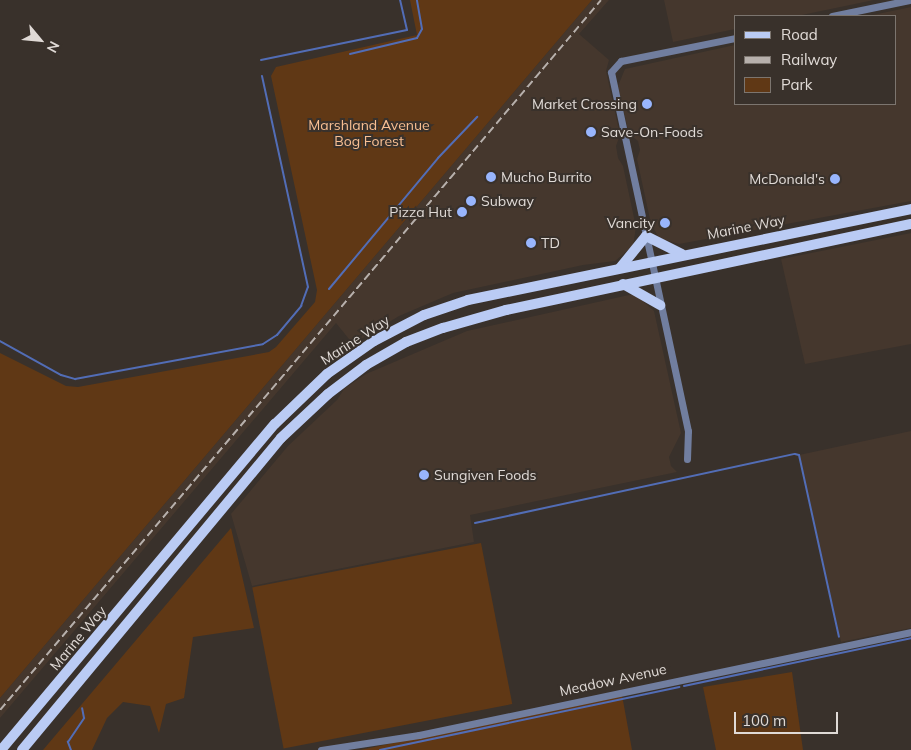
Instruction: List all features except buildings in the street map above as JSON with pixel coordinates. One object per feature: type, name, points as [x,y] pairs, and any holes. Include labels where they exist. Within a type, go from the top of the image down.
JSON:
[{"type":"main road","name":"Marine Way","points":[[1,750],[275,424],[327,374],[374,341],[449,305],[682,254],[911,209]]},
{"type":"main road","name":"Marine Way","points":[[22,750],[281,438],[350,375],[406,342],[443,328],[623,284],[911,224]]},
{"type":"main road","points":[[620,268],[646,236],[682,254]]},
{"type":"main road","points":[[623,284],[660,305]]},
{"type":"street","points":[[837,15],[909,0]]},
{"type":"street","points":[[687,458],[688,431],[613,81],[615,65],[734,38]]},
{"type":"street","name":"Meadow Avenue","points":[[321,750],[419,735],[911,632]]},
{"type":"shaded area","name":"Market Crossing","points":[[592,0],[609,0],[579,34],[609,60],[606,71],[620,135],[616,146],[618,158],[623,166],[636,227],[633,246],[615,261],[583,265],[453,293],[399,316],[353,344],[336,323],[0,718],[0,698]]},
{"type":"shaded area","points":[[664,0],[874,0],[802,15],[734,15],[734,29],[673,42]]},
{"type":"shaded area","name":"Market Crossing","points":[[911,7],[911,201],[679,244],[659,238],[651,224],[637,159],[640,150],[638,141],[629,134],[618,86],[625,69],[734,45],[734,105],[896,105],[896,15],[873,15]]},
{"type":"shaded area","points":[[911,233],[911,344],[805,364],[781,259]]},
{"type":"shaded area","points":[[636,295],[654,311],[681,433],[669,457],[671,466],[677,472],[470,515],[474,542],[252,586],[231,514],[288,446],[337,400],[344,389],[366,374],[467,331]]},
{"type":"shaded area","points":[[911,431],[911,628],[841,642],[799,455]]},
{"type":"green space","name":"Marshland Avenue Bog Forest","points":[[410,0],[592,0],[0,698],[0,353],[66,386],[78,387],[269,352],[276,347],[315,302],[317,290],[271,76],[276,67],[417,35]]},
{"type":"green space","points":[[231,528],[254,628],[193,637],[184,698],[166,704],[159,733],[150,706],[123,702],[107,718],[92,750],[43,750]]},
{"type":"green space","points":[[481,543],[512,704],[284,748],[252,587]]},
{"type":"green space","points":[[792,672],[803,750],[716,750],[703,687]]},
{"type":"green space","points":[[622,695],[632,750],[360,750]]},
{"type":"waterway","points":[[261,60],[407,30],[400,0]]},
{"type":"waterway","points":[[350,54],[417,38],[422,29],[417,0]]},
{"type":"waterway","points":[[0,341],[61,375],[75,379],[263,344],[277,335],[301,306],[308,287],[262,76]]},
{"type":"waterway","points":[[329,289],[438,158],[477,117]]},
{"type":"waterway","points":[[475,523],[795,454],[799,455],[839,637]]},
{"type":"waterway","points":[[684,686],[911,638]]},
{"type":"waterway","points":[[380,750],[679,687]]},
{"type":"waterway","points":[[71,750],[68,742],[84,718],[82,708]]},
{"type":"railway","points":[[0,710],[601,0]]},
{"type":"place","name":"Market Crossing","points":[[647,104]]},
{"type":"place","name":"Save-On-Foods","points":[[591,132]]},
{"type":"place","name":"Mucho Burrito","points":[[491,177]]},
{"type":"place","name":"McDonald's","points":[[835,179]]},
{"type":"place","name":"Subway","points":[[471,201]]},
{"type":"place","name":"Pizza Hut","points":[[462,212]]},
{"type":"place","name":"Vancity","points":[[665,223]]},
{"type":"place","name":"TD","points":[[531,243]]},
{"type":"place","name":"Sungiven Foods","points":[[424,475]]}]
